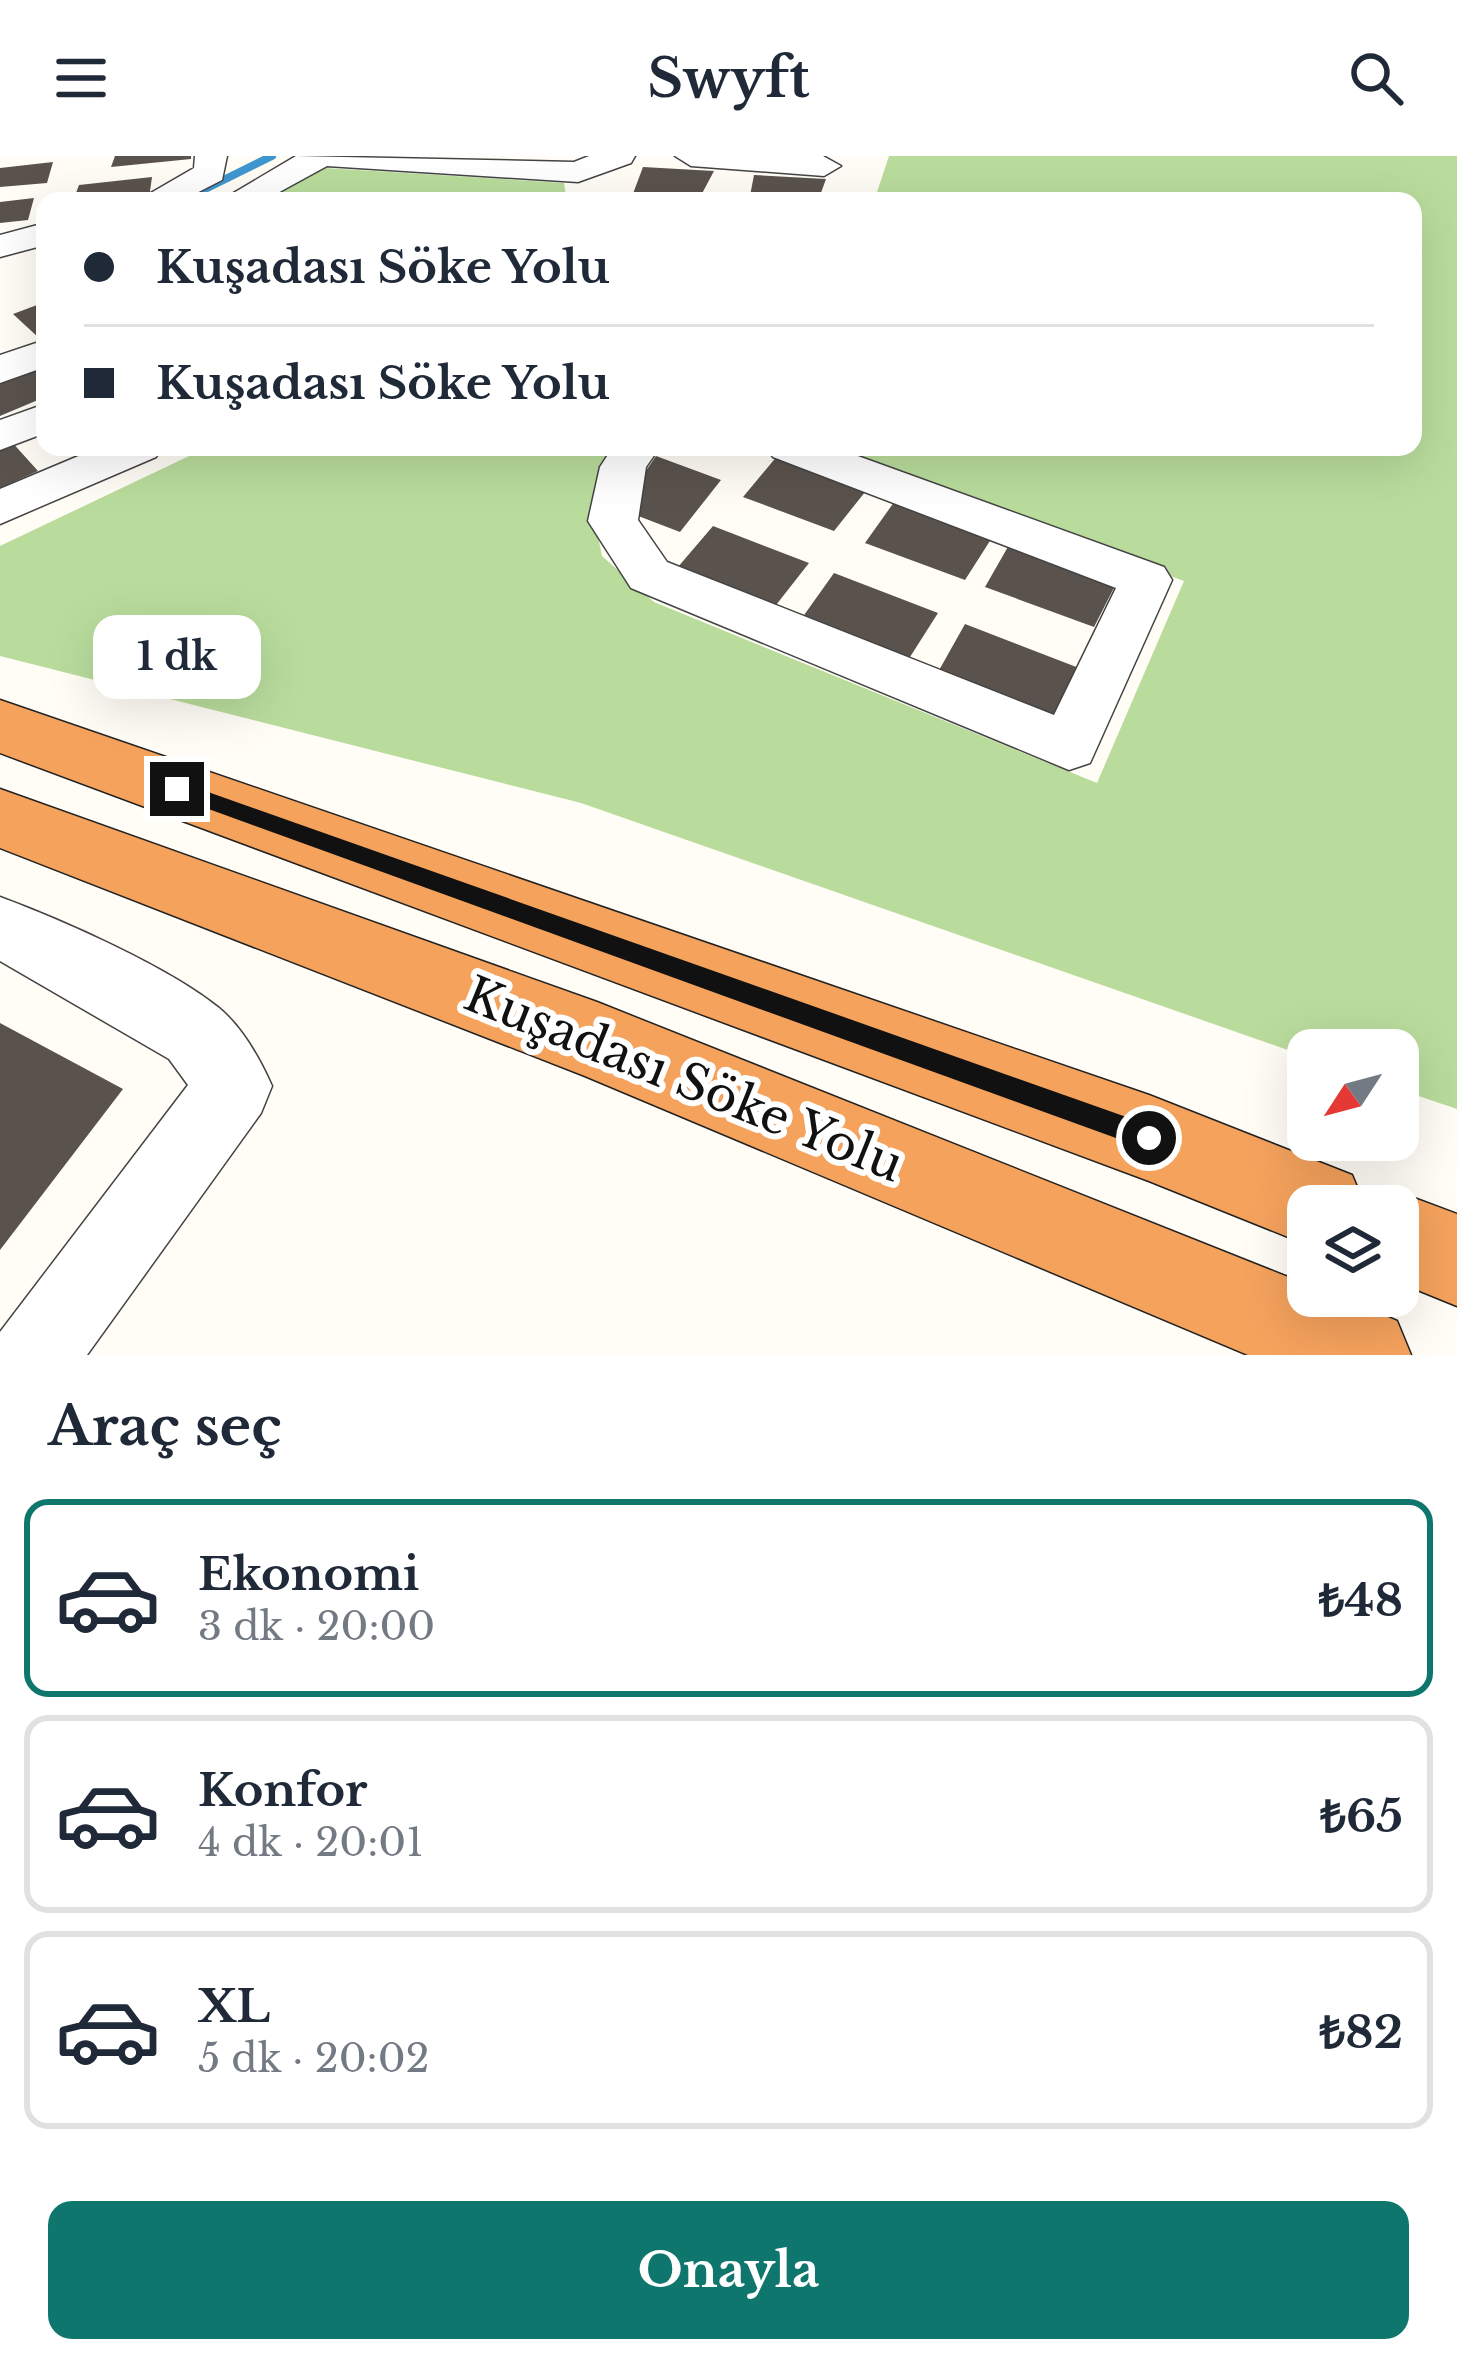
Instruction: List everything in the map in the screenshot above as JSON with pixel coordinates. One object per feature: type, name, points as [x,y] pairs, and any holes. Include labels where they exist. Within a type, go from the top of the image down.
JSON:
[{"type":"highway","points":[[0,726],[1149,1138],[1287,1193]]},
{"type":"highway","name":"Kuşadası Söke Yolu","points":[[0,818],[597,1040],[1363,1355]]},
{"type":"highway","points":[[1419,1246],[1457,1261]]},
{"type":"street","points":[[176,192],[210,173],[211,156]]},
{"type":"street","points":[[255,192],[324,156],[588,187],[619,156]]},
{"type":"street","points":[[691,156],[824,166]]},
{"type":"street","points":[[0,246],[36,236]]},
{"type":"street","points":[[0,278],[36,269]]},
{"type":"street","points":[[0,370],[36,356]]},
{"type":"street","points":[[0,436],[36,421]]},
{"type":"street","points":[[0,508],[119,456]]},
{"type":"street","points":[[630,456],[622,467],[613,521],[649,575],[1069,746],[1146,580],[813,456]]},
{"type":"street","points":[[0,928],[70,960],[195,1034],[234,1086],[34,1355]]},
{"type":"green space","points":[[889,156],[1457,156],[1457,1109],[1419,1096],[1419,1029],[1287,1029],[1287,1050],[581,803],[0,656],[0,546],[189,456],[613,456],[591,502],[602,556],[654,602],[1097,783],[1184,581],[838,456],[1422,456],[1422,192],[877,192]]},
{"type":"green space","points":[[309,167],[564,183],[566,192],[255,192]]},
{"type":"building","points":[[115,156],[191,156],[191,159],[111,167]]},
{"type":"building","points":[[53,162],[47,183],[0,187],[0,168]]},
{"type":"building","points":[[643,167],[714,171],[703,192],[634,192]]},
{"type":"building","points":[[754,175],[826,179],[821,192],[751,192]]},
{"type":"building","points":[[152,177],[150,192],[76,192],[79,185]]},
{"type":"building","points":[[34,198],[28,220],[0,223],[0,202]]},
{"type":"building","points":[[36,305],[36,335],[13,314]]},
{"type":"building","points":[[36,363],[36,401],[0,416],[0,378]]},
{"type":"building","points":[[10,440],[38,471],[0,488],[0,444]]},
{"type":"building","points":[[656,456],[721,480],[680,532],[620,509]]},
{"type":"building","points":[[777,456],[869,487],[834,531],[743,497]]},
{"type":"building","points":[[897,498],[995,533],[965,580],[865,543]]},
{"type":"building","points":[[713,526],[809,563],[769,614],[672,574]]},
{"type":"building","points":[[1013,538],[1120,576],[1094,627],[985,587]]},
{"type":"building","points":[[834,573],[938,613],[903,668],[797,625]]},
{"type":"building","points":[[965,624],[1079,668],[1049,729],[933,681]]},
{"type":"building","points":[[0,1023],[123,1089],[0,1250]]},
{"type":"waterway","points":[[199,192],[272,156]]},
{"type":"route","points":[[177,789],[1149,1138]]}]
